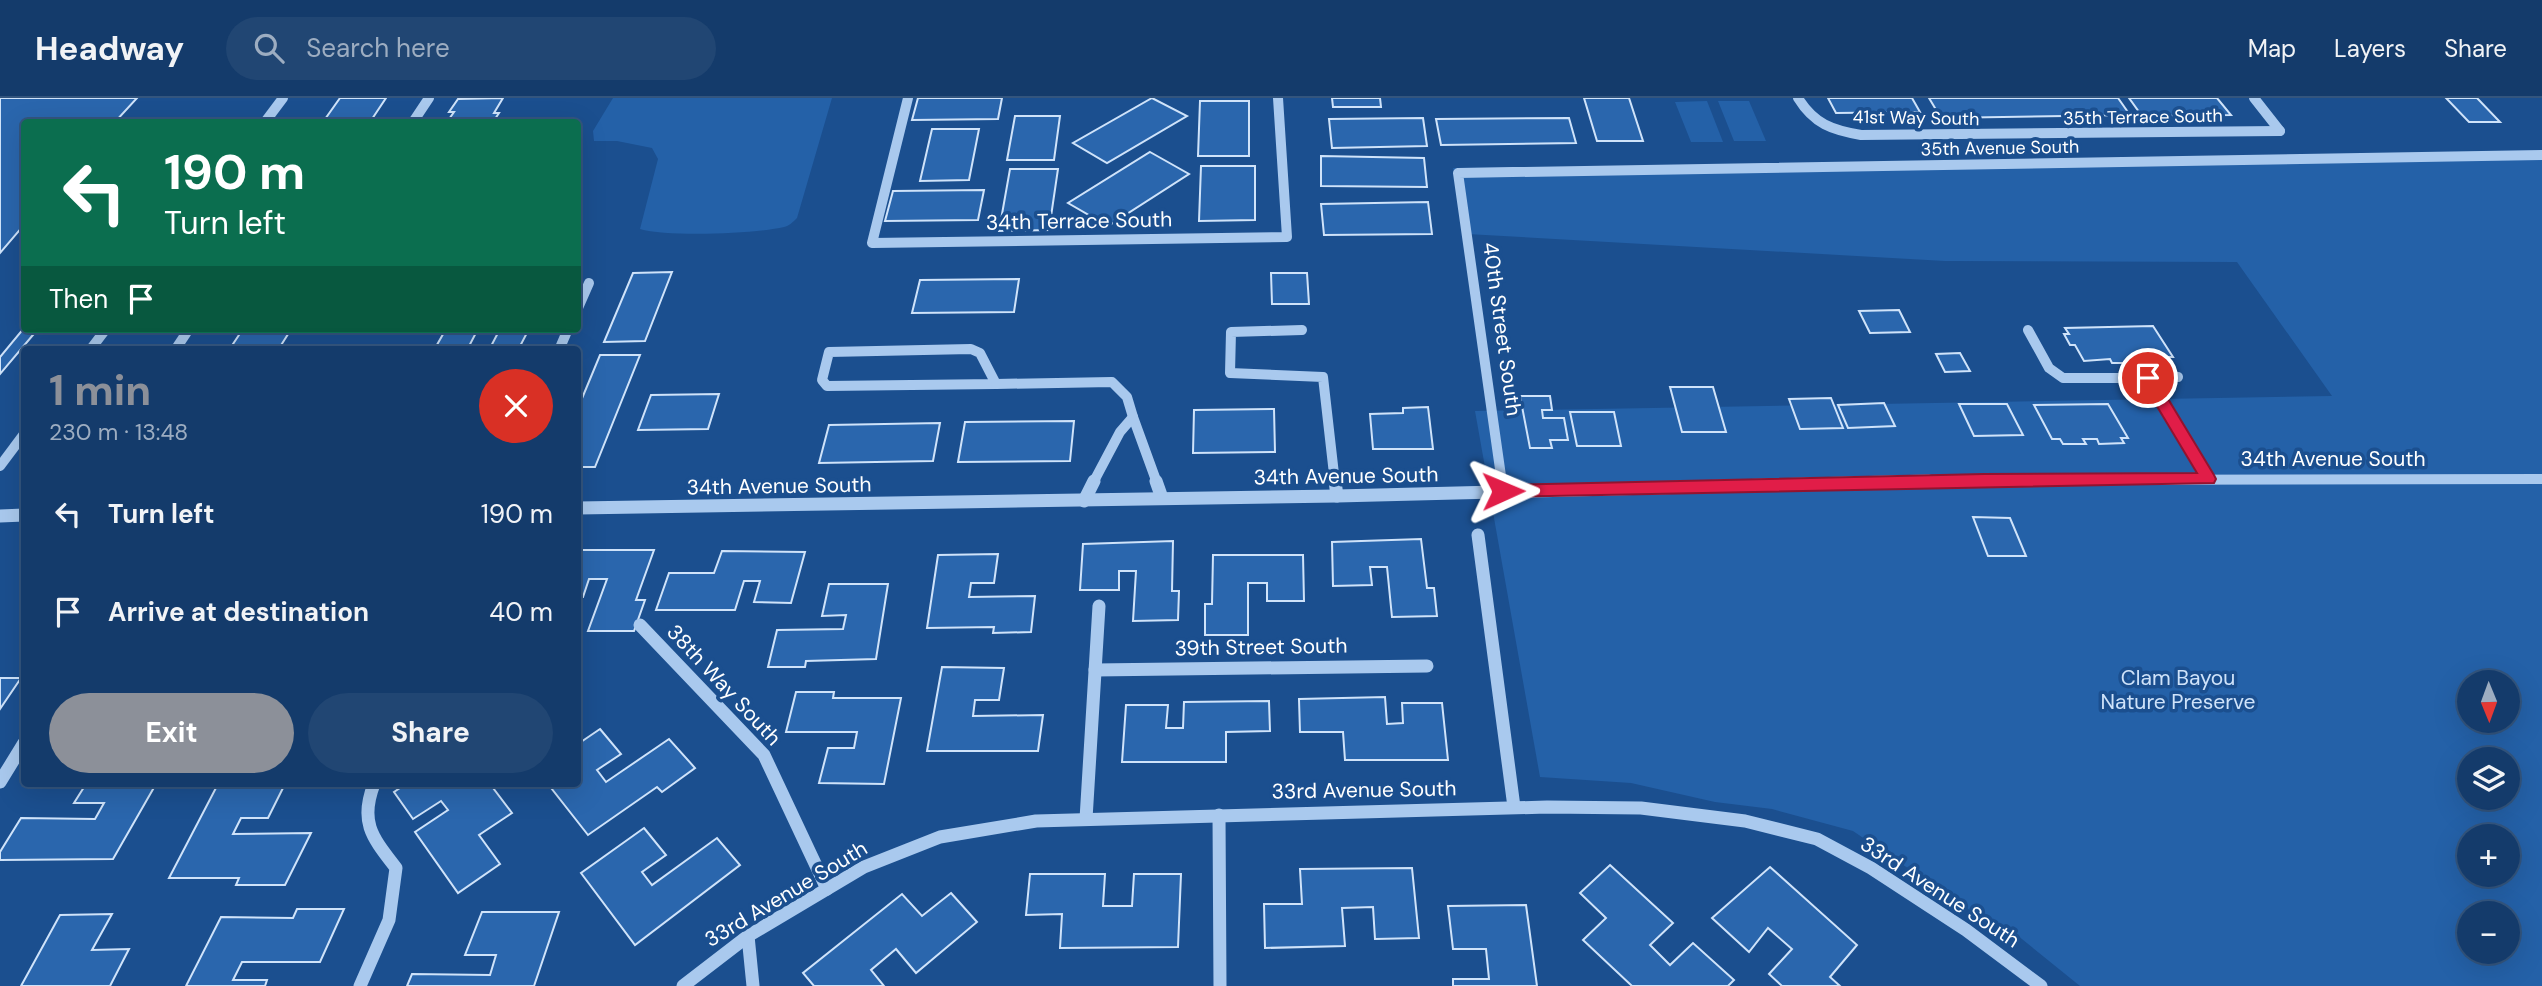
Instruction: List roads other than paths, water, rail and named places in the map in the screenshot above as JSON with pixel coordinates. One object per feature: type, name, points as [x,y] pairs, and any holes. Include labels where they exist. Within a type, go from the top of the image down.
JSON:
[{"type":"street","points":[[267,119],[283,98]]},
{"type":"street","points":[[415,119],[429,98]]},
{"type":"street","name":"34th Terrace South","points":[[908,98],[872,243],[1287,237],[1278,98]]},
{"type":"street","name":"41st Way South","points":[[1798,98],[1807,114],[1826,128],[1861,135],[2005,135]]},
{"type":"street","name":"35th Terrace South","points":[[2005,135],[2280,131],[2254,98]]},
{"type":"street","name":"35th Avenue South","points":[[1458,173],[2542,155]]},
{"type":"street","name":"40th Street South","points":[[1458,173],[1503,491]]},
{"type":"street","points":[[581,301],[589,283]]},
{"type":"street","points":[[1302,330],[1231,332],[1230,373],[1323,377],[1337,496]]},
{"type":"street","points":[[2028,330],[2049,369],[2063,378],[2178,377]]},
{"type":"street","points":[[996,384],[980,354],[971,349],[829,352],[822,380],[827,387],[1112,383],[1121,387],[1129,397],[1133,418],[1162,498]]},
{"type":"street","points":[[2148,378],[2208,479]]},
{"type":"street","points":[[1084,501],[1120,432],[1133,418]]},
{"type":"street","points":[[0,466],[21,439]]},
{"type":"street","name":"34th Avenue South","points":[[581,508],[1337,496],[1984,480],[2542,479]]},
{"type":"street","points":[[0,516],[21,515]]},
{"type":"street","points":[[1478,535],[1514,807]]},
{"type":"street","points":[[1086,819],[1099,606]]},
{"type":"street","name":"38th Way South","points":[[640,625],[764,755],[827,889]]},
{"type":"street","name":"39th Street South","points":[[1095,670],[1427,666]]},
{"type":"street","points":[[0,782],[21,748]]},
{"type":"street","points":[[360,986],[389,920],[396,868],[370,832],[365,803],[373,787]]},
{"type":"street","name":"33rd Avenue South","points":[[683,986],[748,936],[864,867],[940,838],[1036,821],[1514,807],[1642,808],[1745,821],[1817,839],[1871,868],[1956,923],[2041,986]]},
{"type":"street","points":[[1219,815],[1220,986]]},
{"type":"street","points":[[748,936],[753,986]]},
{"type":"park label","name":"Clam Bayou Nature Preserve","points":[[2178,690]]}]
